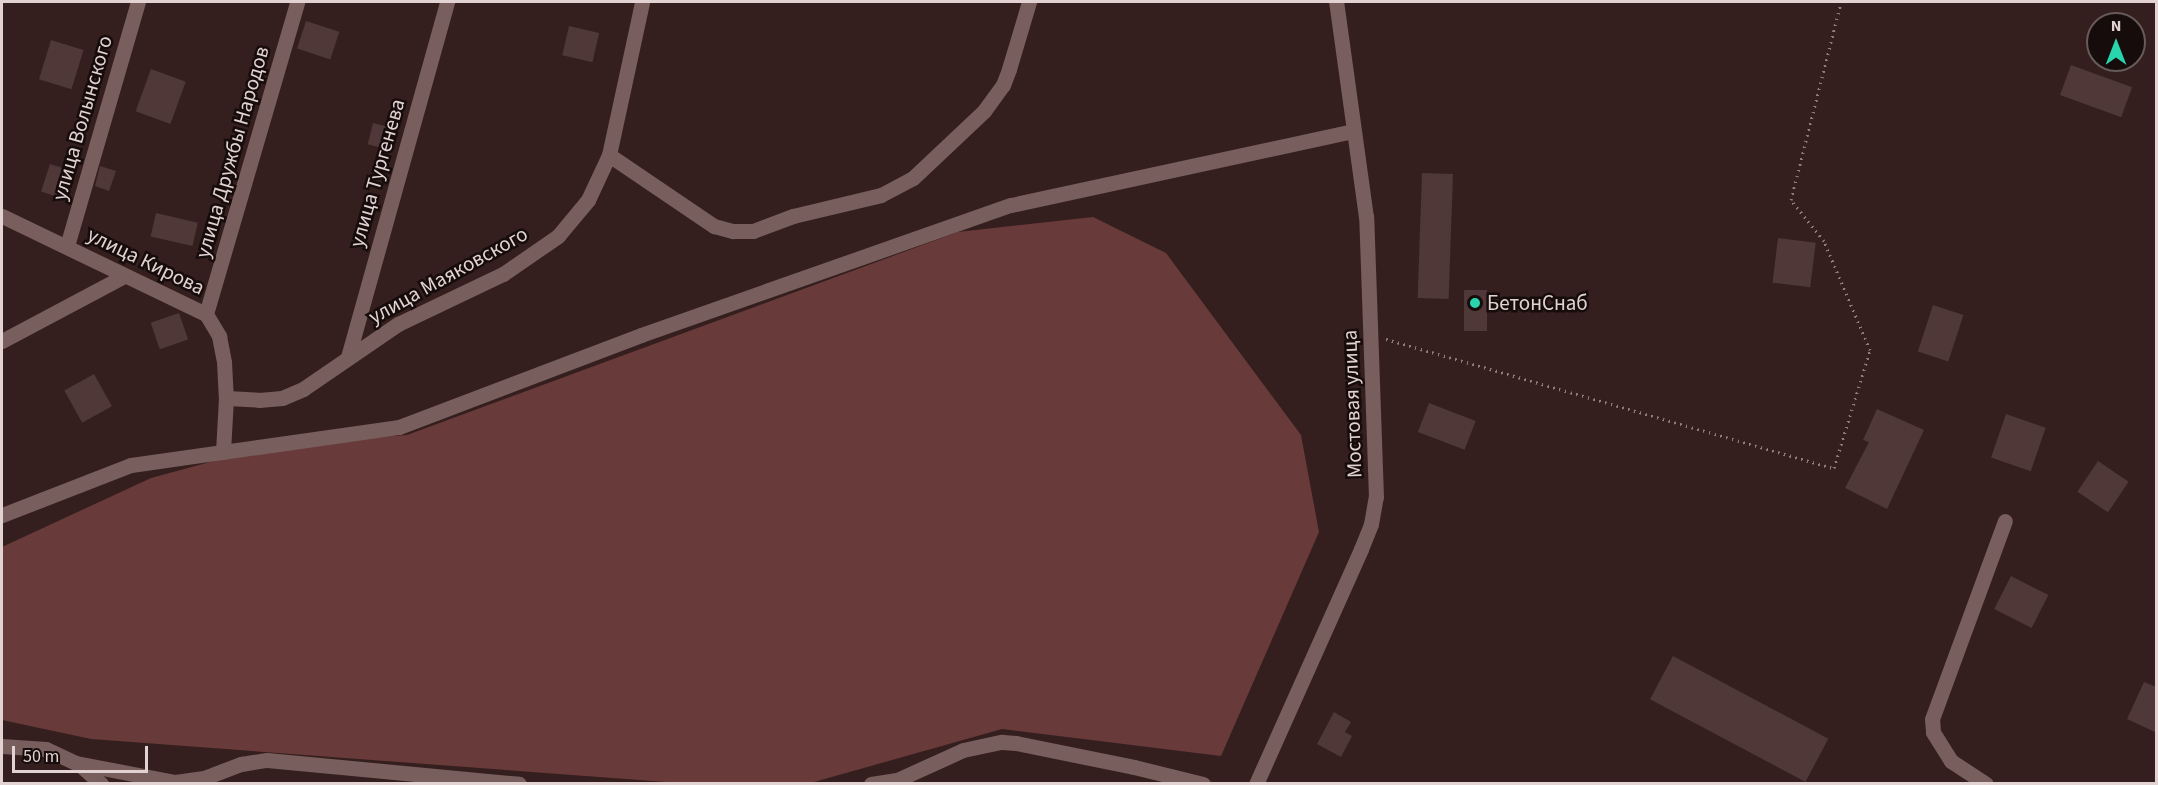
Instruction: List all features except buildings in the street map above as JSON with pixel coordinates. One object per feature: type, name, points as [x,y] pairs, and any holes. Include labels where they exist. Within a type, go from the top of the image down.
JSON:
[{"type":"street","name":"улица Волынского","points":[[67,246],[138,2]]},
{"type":"street","name":"улица Дружбы Народов","points":[[206,314],[297,2]]},
{"type":"street","name":"улица Тургенева","points":[[348,357],[447,2]]},
{"type":"street","name":"улица Маяковского","points":[[226,398],[259,400],[282,398],[303,389],[398,324],[503,274],[558,236],[588,200],[609,155],[642,2]]},
{"type":"street","points":[[609,155],[714,226],[734,231],[753,231],[793,216],[881,195],[913,178],[984,111],[1009,69],[1029,2]]},
{"type":"street","name":"Мостовая улица","points":[[1256,783],[1371,524],[1376,497],[1366,217],[1336,2]]},
{"type":"street","points":[[2,515],[131,465],[399,427],[653,331],[1011,205],[1353,131]]},
{"type":"street","name":"улица Кирова","points":[[2,216],[206,314]]},
{"type":"street","points":[[2,341],[124,276]]},
{"type":"street","points":[[206,314],[219,336],[226,398],[222,452]]},
{"type":"street","points":[[1986,783],[1951,761],[1933,732],[1932,719],[2005,520]]},
{"type":"street","points":[[871,783],[897,780],[963,750],[1002,742],[1016,743],[1203,783]]},
{"type":"street","points":[[2,746],[46,749],[76,762],[175,782],[204,778],[242,764],[267,760],[519,783]]},
{"type":"street","points":[[76,762],[101,783]]},
{"type":"path","points":[[1370,334],[1834,468],[1870,350],[1824,241],[1791,200],[1841,2]]},
{"type":"shaded area","points":[[1093,217],[1166,253],[1301,435],[1319,532],[1221,756],[1002,729],[807,784],[680,783],[91,739],[2,720],[2,547],[151,478],[276,444],[407,435],[958,232]]},
{"type":"place","name":"БетонСнаб","points":[[1475,303]]}]
